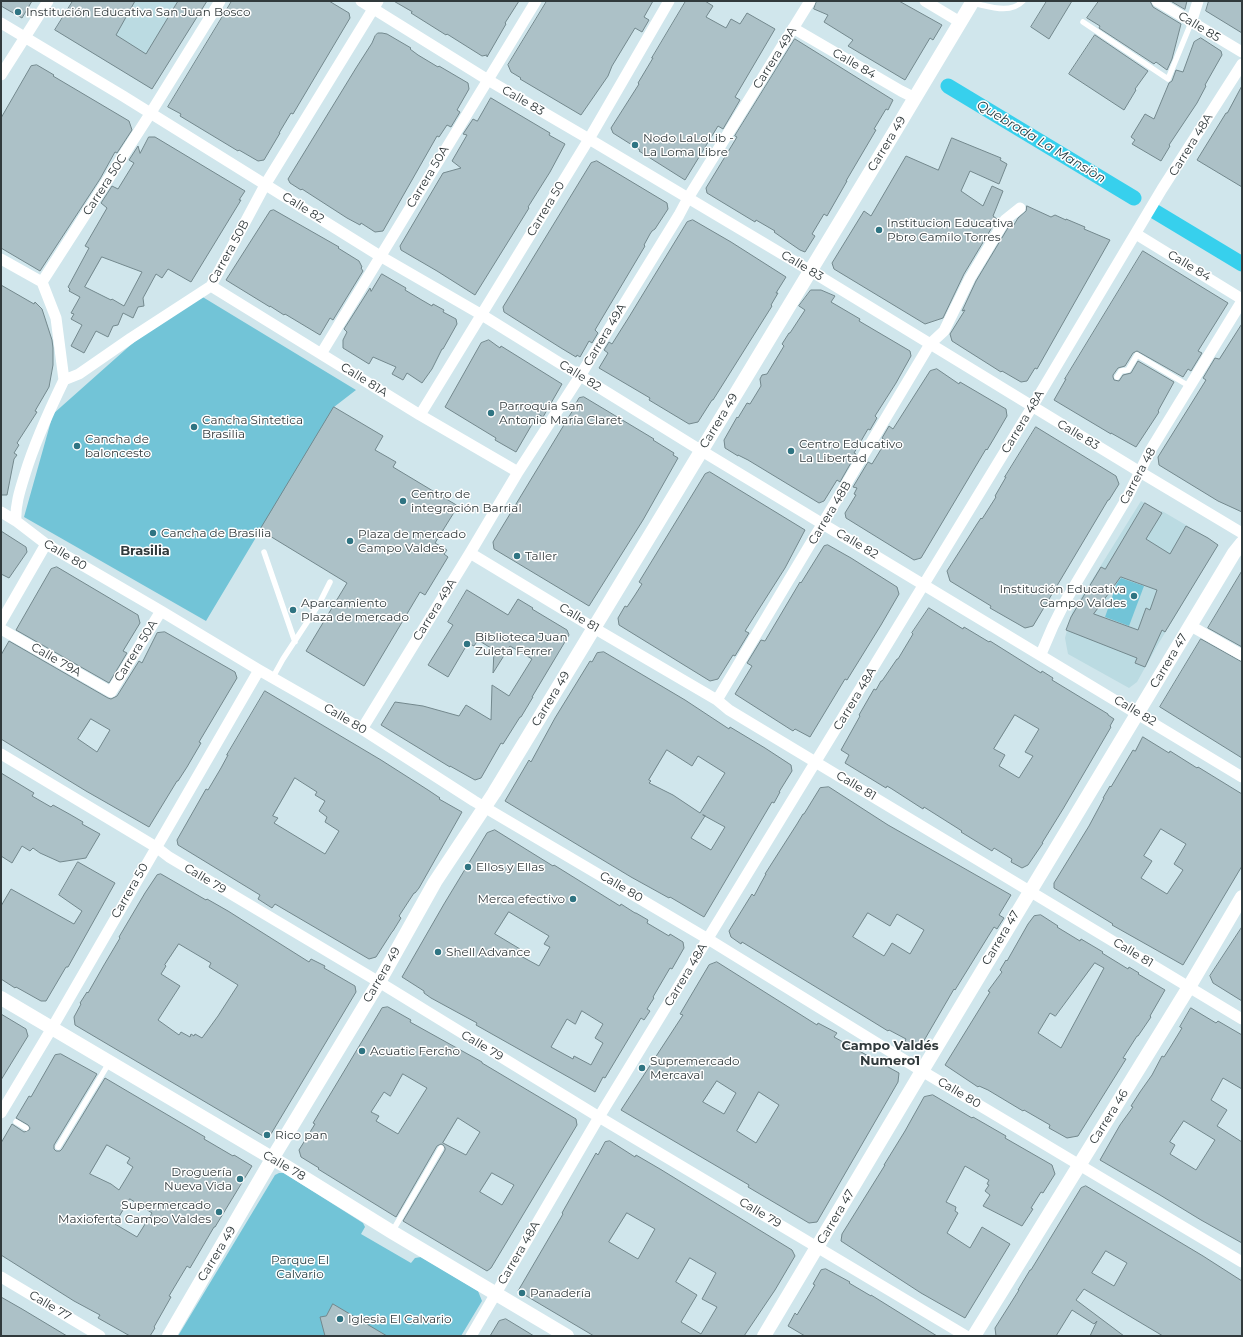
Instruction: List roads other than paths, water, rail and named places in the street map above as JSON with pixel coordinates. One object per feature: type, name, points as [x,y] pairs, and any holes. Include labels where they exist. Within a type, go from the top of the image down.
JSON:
[{"type":"street","points":[[1,75],[48,1]]},
{"type":"street","name":"Carrera 50C","points":[[42,282],[150,114],[220,1]]},
{"type":"street","name":"Calle 83","points":[[361,1],[376,5],[488,80],[810,271],[1242,533]]},
{"type":"street","name":"Carrera 50A","points":[[321,354],[536,1]]},
{"type":"street","name":"Carrera 50","points":[[420,414],[589,139],[669,1]]},
{"type":"street","name":"Carrera 49A","points":[[362,729],[518,472],[580,376],[810,1]]},
{"type":"street","points":[[925,1],[960,22]]},
{"type":"street","name":"Calle 85","points":[[1157,1],[1191,23],[1242,52]]},
{"type":"street","points":[[1191,23],[1198,1]]},
{"type":"street","name":"Carrera 49","points":[[169,1336],[272,1159],[379,982],[435,882],[485,806],[594,628],[972,2]]},
{"type":"street","name":"Carrera 50B","points":[[64,380],[79,374],[211,286],[265,185],[376,5]]},
{"type":"street","name":"Calle 82","points":[[1,23],[380,256],[482,315],[701,450],[1041,654],[1242,777]]},
{"type":"street","name":"Calle 84","points":[[793,28],[915,98]]},
{"type":"street","name":"Carrera 48A","points":[[471,1336],[599,1117],[1032,407],[1162,189],[1242,64]]},
{"type":"street","name":"Carrera 48B","points":[[717,700],[824,524],[930,344],[944,331],[970,278],[1005,220],[1020,208]]},
{"type":"street","name":"Calle 84","points":[[1136,234],[1242,300]]},
{"type":"street","points":[[1,259],[42,282],[56,318],[64,380],[48,412],[34,446],[15,509],[16,521]]},
{"type":"street","name":"Calle 81A","points":[[211,286],[518,472]]},
{"type":"street","name":"Carrera 48","points":[[1041,654],[1066,600],[1127,498],[1150,451],[1242,300]]},
{"type":"street","name":"Calle 80","points":[[1,512],[16,521],[46,544],[362,729],[485,806],[708,939],[922,1071],[1242,1262]]},
{"type":"street","name":"Carrera 47","points":[[764,1336],[1030,890],[1234,553],[1242,543]]},
{"type":"street","points":[[1,622],[46,544]]},
{"type":"street","name":"Calle 81","points":[[470,553],[717,700],[729,710],[1242,1019]]},
{"type":"street","name":"Carrera 50A","points":[[111,692],[161,611]]},
{"type":"street","points":[[1191,626],[1242,655]]},
{"type":"street","name":"Calle 79A","points":[[1,629],[111,692]]},
{"type":"street","name":"Carrera 50","points":[[1,1113],[52,1028],[259,670]]},
{"type":"street","name":"Calle 79","points":[[1,754],[156,847],[169,857],[379,982],[599,1117],[966,1336]]},
{"type":"street","name":"Carrera 46","points":[[974,1336],[1189,987],[1242,897]]},
{"type":"street","name":"Calle 78","points":[[1,998],[567,1336]]},
{"type":"street","name":"Calle 77","points":[[1,1277],[100,1336]]},
{"type":"lane","points":[[972,2],[1008,10],[1023,1]]},
{"type":"lane","points":[[1083,22],[1168,79],[1191,23]]},
{"type":"lane","points":[[1117,377],[1122,371],[1128,370],[1137,355],[1190,386]]},
{"type":"lane","points":[[264,552],[295,642]]},
{"type":"lane","points":[[273,677],[319,604],[330,582]]},
{"type":"lane","points":[[58,1147],[109,1062]]},
{"type":"lane","points":[[16,1122],[26,1128]]},
{"type":"lane","points":[[392,1232],[441,1148]]},
{"type":"waterway","name":"Quebrada La Mansiòn","points":[[948,86],[1134,198]]},
{"type":"waterway","name":"Quebrada La Mansiòn","points":[[1154,211],[1242,264]]},
{"type":"place","name":"Institución Educativa San Juan Bosco","points":[[18,12]]},
{"type":"place","name":"Nodo LaLoLib - La Loma Libre","points":[[635,145]]},
{"type":"place","name":"Institucion Educativa Pbro Camilo Torres","points":[[879,230]]},
{"type":"place","name":"Parroquia San Antonio María Claret","points":[[491,413]]},
{"type":"place","name":"Cancha Sintetica Brasilia","points":[[194,427]]},
{"type":"place","name":"Cancha de baloncesto","points":[[77,446]]},
{"type":"place","name":"Centro Educativo La Libertad","points":[[791,451]]},
{"type":"place","name":"Centro de integración Barrial","points":[[403,501]]},
{"type":"place","name":"Cancha de Brasilia","points":[[153,533]]},
{"type":"place","name":"Plaza de mercado Campo Valdes","points":[[350,541]]},
{"type":"place","name":"Taller","points":[[517,556]]},
{"type":"place","name":"Institución Educativa Campo Valdes","points":[[1134,596]]},
{"type":"place","name":"Aparcamiento Plaza de mercado","points":[[293,610]]},
{"type":"place","name":"Biblioteca Juan Zuleta Ferrer","points":[[467,644]]},
{"type":"place","name":"Ellos y Ellas","points":[[468,867]]},
{"type":"place","name":"Merca efectivo","points":[[573,899]]},
{"type":"place","name":"Shell Advance","points":[[438,952]]},
{"type":"place","name":"Acuatic Fercho","points":[[362,1051]]},
{"type":"place","name":"Supremercado Mercaval","points":[[642,1068]]},
{"type":"place","name":"Rico pan","points":[[267,1135]]},
{"type":"place","name":"Droguería Nueva Vida","points":[[240,1179]]},
{"type":"place","name":"Supermercado Maxioferta Campo Valdes","points":[[219,1212]]},
{"type":"place","name":"Panadería","points":[[522,1293]]},
{"type":"place","name":"Iglesia El Calvario","points":[[340,1319]]},
{"type":"district","name":"Brasilia","points":[[145,551]]},
{"type":"district","name":"Campo Valdés Numero1","points":[[890,1054]]},
{"type":"park label","name":"Parque El Calvario","points":[[300,1267]]}]
